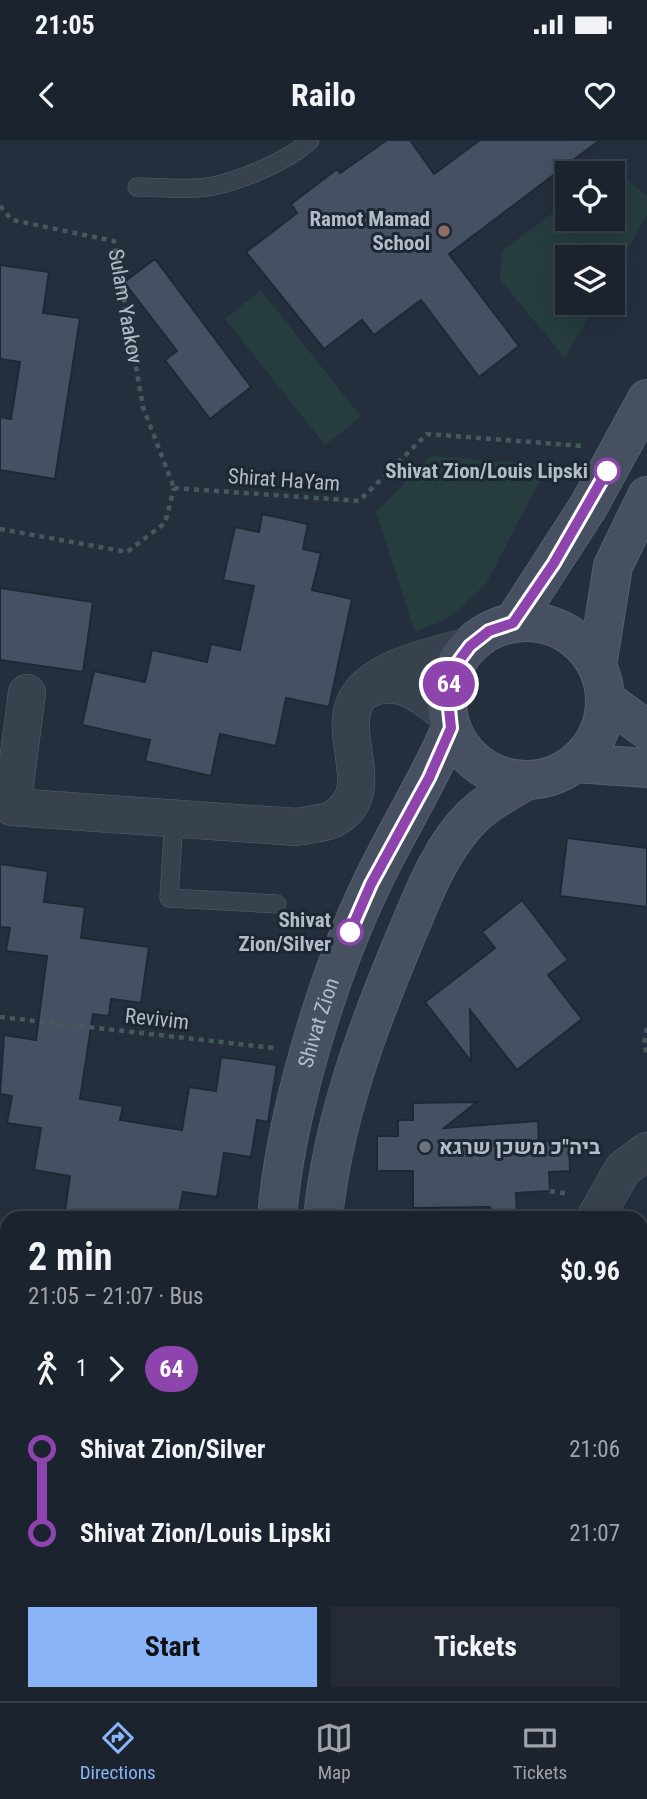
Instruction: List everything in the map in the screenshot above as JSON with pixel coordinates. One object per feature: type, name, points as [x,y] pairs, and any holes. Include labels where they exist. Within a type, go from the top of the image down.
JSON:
[{"type":"street","points":[[513,623],[561,552],[647,399]]},
{"type":"street","points":[[647,496],[613,566],[601,682],[602,723],[592,745],[575,763],[551,776],[525,780],[501,777],[480,766],[462,749],[449,721],[447,690],[455,666],[470,646],[489,631],[513,623],[538,623],[562,631],[582,645],[601,682],[647,730]]},
{"type":"street","points":[[27,693],[12,807],[296,827],[332,819],[352,801],[358,776],[352,732],[354,706],[362,694],[396,669],[470,646]]},
{"type":"street","points":[[362,694],[383,685],[408,687],[449,721]]},
{"type":"street","name":"Shivat Zion","points":[[278,1211],[292,1126],[311,1052],[350,933],[377,873],[429,778],[449,721]]},
{"type":"street","points":[[575,763],[647,768]]},
{"type":"street","points":[[324,1211],[343,1104],[359,1052],[429,883],[444,854],[473,816],[525,780]]},
{"type":"street","points":[[599,1211],[623,1169],[647,1151]]},
{"type":"lane","points":[[137,187],[200,188],[236,179],[274,162],[310,140]]},
{"type":"lane","points":[[174,818],[169,898],[277,904]]},
{"type":"path","name":"Sulam Yaakov","points":[[0,206],[12,220],[114,241],[143,407],[174,488]]},
{"type":"path","name":"Shirat HaYam","points":[[174,488],[359,501],[427,434],[619,449]]},
{"type":"path","points":[[0,529],[127,552],[165,523],[174,488]]},
{"type":"path","name":"Revivim","points":[[0,1017],[311,1052]]},
{"type":"path","points":[[647,1028],[647,1054]]},
{"type":"path","points":[[473,1159],[500,1156]]},
{"type":"green space","points":[[625,178],[647,196],[647,215],[625,254],[625,245],[555,245],[555,315],[589,315],[565,358],[500,280],[502,251],[555,211],[555,231],[625,231]]},
{"type":"green space","points":[[261,290],[361,417],[325,445],[225,319]]},
{"type":"green space","points":[[431,456],[548,465],[486,584],[450,617],[415,632],[376,512]]},
{"type":"building","points":[[387,140],[410,140],[434,174],[480,140],[600,140],[572,161],[555,161],[555,174],[449,254],[519,346],[479,377],[421,300],[374,335],[362,320],[324,349],[246,252],[297,213],[291,204],[337,169],[340,173]]},
{"type":"building","points":[[155,259],[251,387],[210,419],[165,360],[177,351],[124,282]]},
{"type":"building","points":[[0,265],[49,272],[43,313],[80,318],[55,479],[0,470],[0,417],[11,419],[20,362],[0,359]]},
{"type":"building","points":[[262,514],[308,524],[303,549],[321,553],[312,590],[352,599],[329,707],[286,698],[276,746],[220,734],[211,776],[145,761],[150,740],[82,725],[94,671],[145,682],[152,650],[207,662],[211,644],[240,650],[254,586],[223,580],[235,527],[259,532]]},
{"type":"building","points":[[0,588],[93,602],[83,672],[0,660]]},
{"type":"building","points":[[567,838],[647,848],[647,907],[560,896]]},
{"type":"building","points":[[0,864],[48,871],[44,902],[85,907],[81,938],[149,947],[141,1003],[111,999],[109,1016],[93,1014],[80,1099],[123,1106],[120,1120],[182,1130],[189,1087],[216,1091],[221,1057],[277,1065],[268,1122],[257,1120],[251,1157],[224,1153],[217,1197],[183,1192],[179,1211],[65,1211],[70,1176],[34,1170],[41,1128],[7,1123],[12,1096],[0,1094],[4,1035],[36,1040],[47,956],[6,951],[10,928],[0,927]]},
{"type":"building","points":[[522,900],[568,960],[548,975],[582,1019],[517,1070],[470,1010],[471,1061],[425,1002],[495,948],[482,932]]},
{"type":"building","points":[[477,1102],[444,1128],[538,1121],[539,1142],[569,1140],[570,1171],[549,1172],[550,1191],[516,1193],[517,1211],[491,1211],[490,1207],[413,1208],[413,1171],[377,1171],[377,1136],[398,1136],[398,1120],[413,1120],[413,1103]]},
{"type":"bus line","name":"64","points":[[350,932],[371,884],[429,778],[451,728],[447,715],[447,690],[455,666],[470,646],[489,631],[513,623],[554,563],[607,471]]},
{"type":"place","name":"Ramot Mamad School","points":[[444,231]]},
{"type":"place","name":"Shivat Zion/Louis Lipski","points":[[607,471]]},
{"type":"place","name":"Shivat Zion/Silver","points":[[350,932]]},
{"type":"place","name":"ביה\"כ משכן שרגא","points":[[425,1147]]}]
